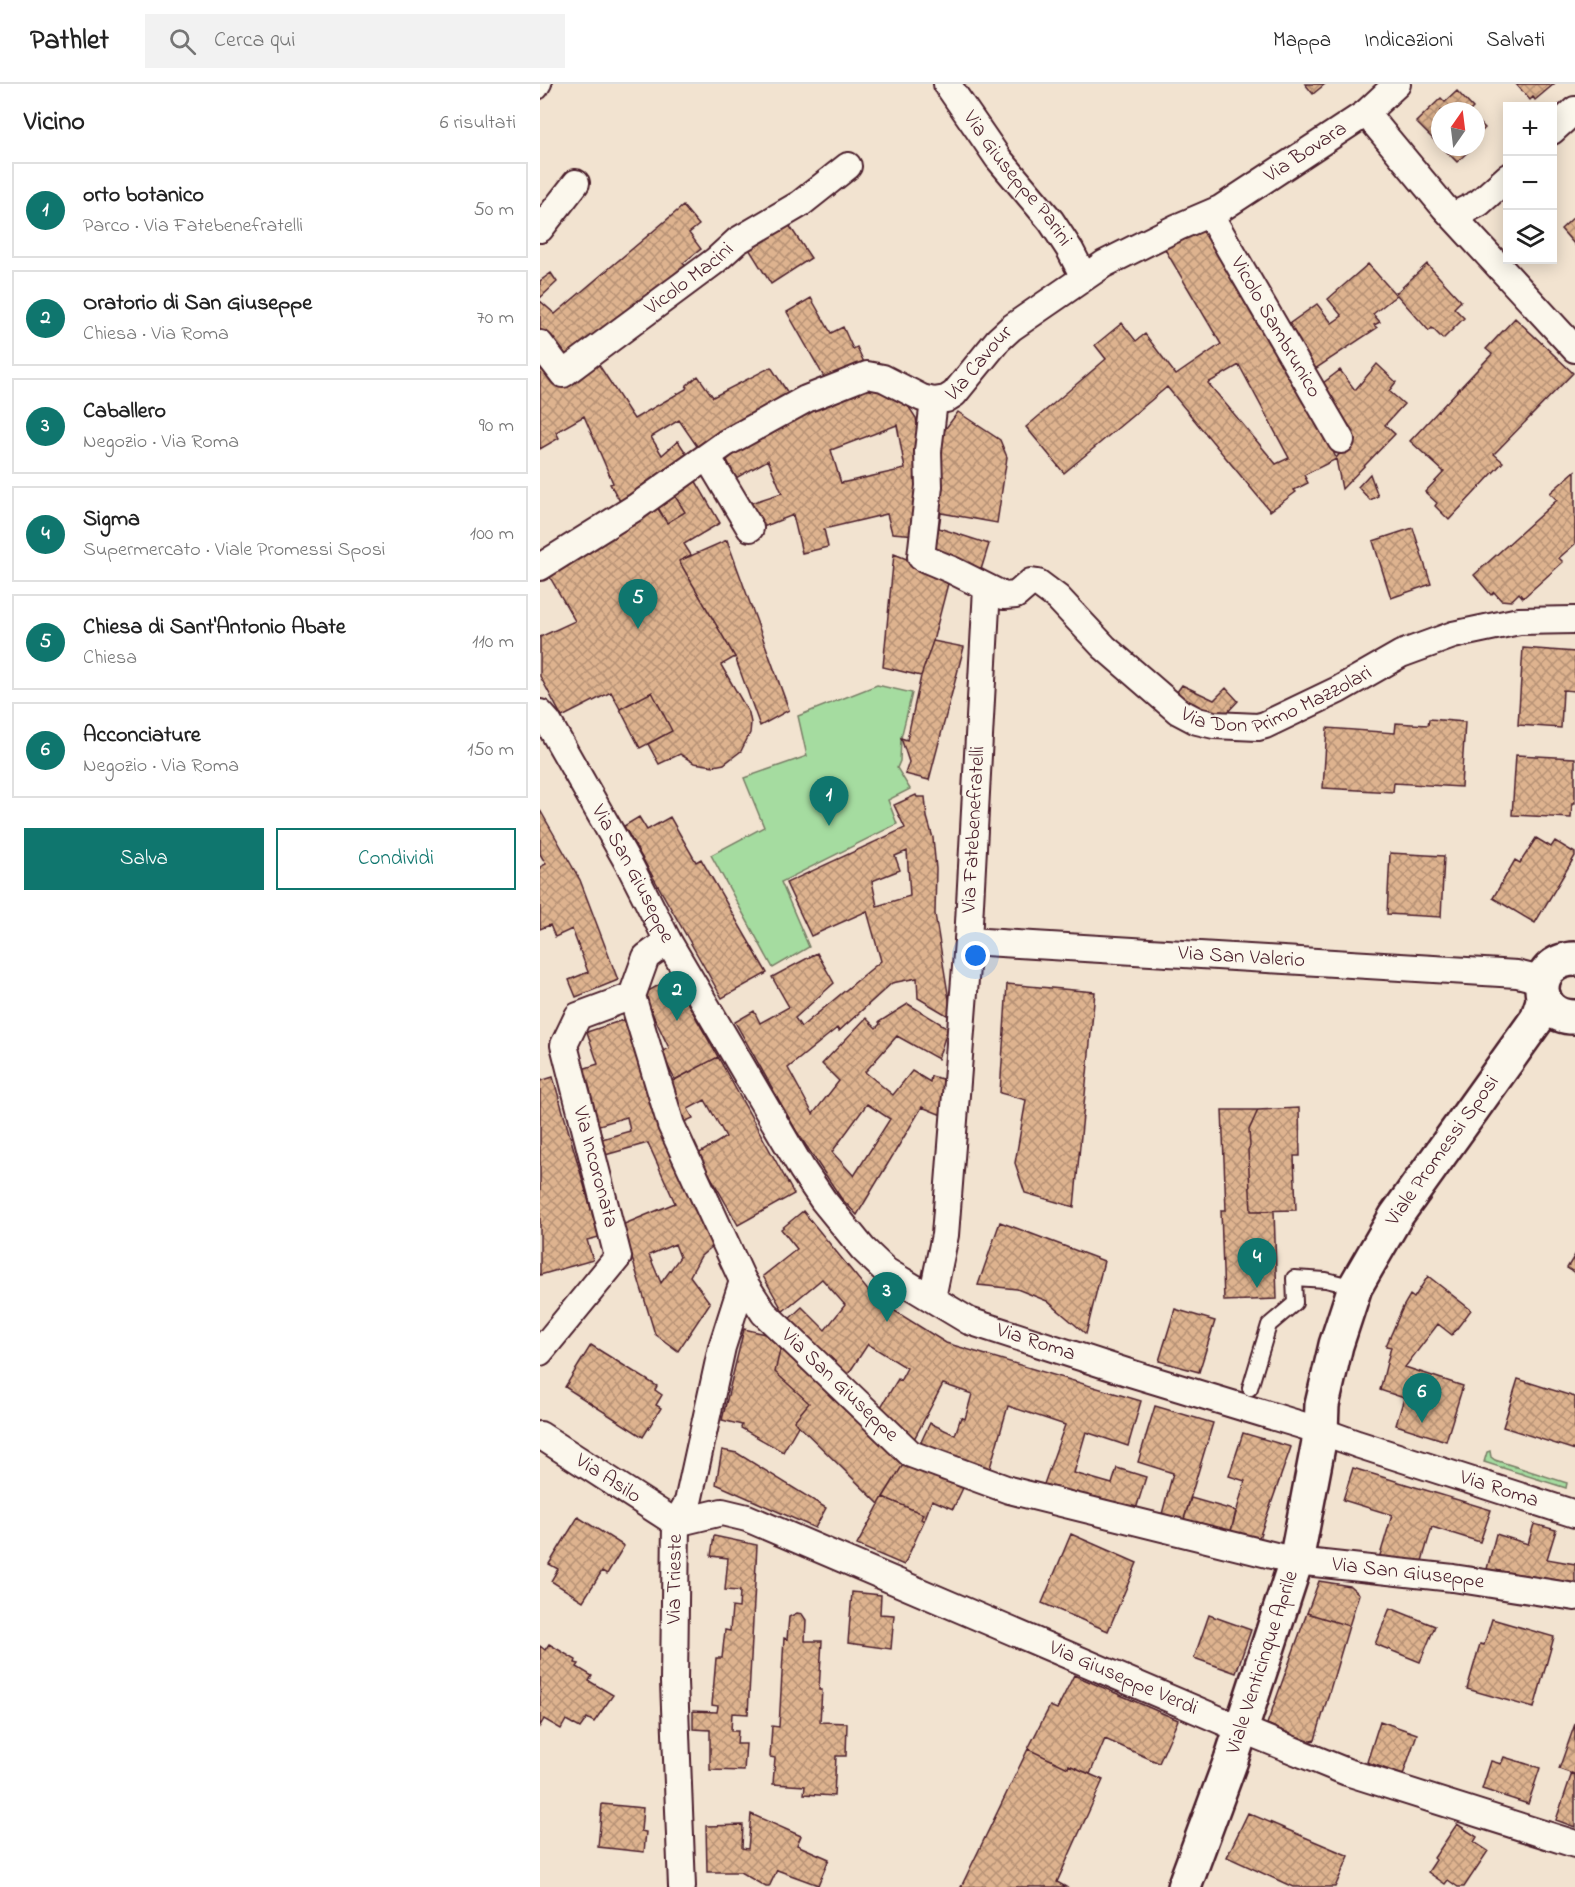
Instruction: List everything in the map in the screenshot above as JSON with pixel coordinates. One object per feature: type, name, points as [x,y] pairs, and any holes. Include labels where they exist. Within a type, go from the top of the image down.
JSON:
[{"type":"main road","name":"Viale Promessi Sposi","points":[[1321,1431],[1322,1405],[1336,1345],[1355,1287],[1396,1216],[1550,992]]},
{"type":"main road","name":"Viale Venticinque Aprile","points":[[1184,1887],[1241,1729],[1296,1561],[1321,1431]]},
{"type":"street","name":"Via Giuseppe Parini","points":[[947,84],[998,158],[1051,221],[1084,277]]},
{"type":"street","name":"Via Bovara","points":[[1210,215],[1366,113],[1397,84]]},
{"type":"street","points":[[1557,126],[1575,110]]},
{"type":"street","points":[[1366,113],[1454,216],[1575,349]]},
{"type":"street","name":"Vicolo Macini","points":[[540,344],[563,374],[715,261],[737,241],[800,204],[848,166]]},
{"type":"street","points":[[1454,216],[1479,202],[1503,181]]},
{"type":"street","points":[[540,229],[576,183]]},
{"type":"street","name":"Via Cavour","points":[[540,567],[708,458],[726,443],[806,399],[867,375],[883,378],[922,398],[934,401],[946,399],[954,394],[998,340],[1011,328],[1084,277],[1147,242],[1210,215]]},
{"type":"street","name":"Vicolo Sambrunico","points":[[1210,215],[1341,440]]},
{"type":"street","points":[[934,401],[928,451],[929,486],[921,557],[987,588]]},
{"type":"street","points":[[708,458],[750,528]]},
{"type":"street","name":"Via Don Primo Mazzolari","points":[[987,588],[1010,597],[1016,595],[1031,582],[1038,583],[1058,598],[1104,648],[1178,711],[1206,724],[1236,726],[1258,727],[1270,723],[1338,690],[1401,654],[1453,635],[1519,621],[1575,620]]},
{"type":"street","name":"Via Fatebenefratelli","points":[[932,1298],[945,1235],[968,941],[987,588]]},
{"type":"street","name":"Via San Giuseppe","points":[[540,713],[548,722],[610,831],[668,941],[646,957],[632,996],[671,1125],[743,1281],[764,1313],[911,1454],[1009,1490],[1296,1561],[1453,1578],[1575,1597]]},
{"type":"street","name":"Via Roma","points":[[668,941],[802,1170],[863,1249],[886,1271],[982,1327],[1321,1431],[1575,1514]]},
{"type":"street","name":"Via San Valerio","points":[[968,941],[1550,992]]},
{"type":"street","name":"Via Incoronata","points":[[540,1352],[618,1257],[564,1045],[578,1016],[632,996]]},
{"type":"street","name":"Via Trieste","points":[[682,1887],[674,1682],[676,1523],[688,1502],[722,1347],[743,1281]]},
{"type":"street","name":"Via Asilo","points":[[540,1435],[676,1523]]},
{"type":"street","name":"Via Giuseppe Verdi","points":[[676,1523],[722,1512],[747,1518],[1347,1772],[1575,1844]]},
{"type":"lane","points":[[540,91],[544,84]]},
{"type":"lane","points":[[1250,1388],[1269,1325],[1295,1303],[1294,1278],[1326,1280],[1355,1287]]},
{"type":"green space","points":[[877,685],[912,693],[901,738],[900,761],[897,768],[910,789],[888,800],[897,824],[781,882],[809,947],[773,968],[711,855],[764,827],[744,778],[807,756],[798,716]]},
{"type":"green space","points":[[1490,1451],[1491,1457],[1495,1460],[1567,1483],[1566,1488],[1484,1462],[1487,1452]]},
{"type":"building","points":[[1305,84],[1325,84],[1313,94]]},
{"type":"building","points":[[1516,84],[1554,84],[1535,100],[1533,97],[1530,100]]},
{"type":"building","points":[[1457,91],[1467,102],[1445,102]]},
{"type":"building","points":[[1431,108],[1431,137],[1416,122]]},
{"type":"building","points":[[1451,156],[1463,156],[1457,162]]},
{"type":"building","points":[[683,206],[699,225],[689,233],[701,249],[683,263],[689,270],[567,363],[540,335],[540,301],[555,314]]},
{"type":"building","points":[[1575,216],[1575,245],[1561,229]]},
{"type":"building","points":[[785,219],[811,258],[771,284],[746,244]]},
{"type":"building","points":[[1203,227],[1326,434],[1336,458],[1354,432],[1318,387],[1340,370],[1355,390],[1377,364],[1396,382],[1389,391],[1404,404],[1385,425],[1395,434],[1342,489],[1336,459],[1304,475],[1308,483],[1294,490],[1296,492],[1270,511],[1167,387],[1064,473],[1026,427],[1106,359],[1095,345],[1122,323],[1136,341],[1145,334],[1176,375],[1221,344],[1163,246]],"holes":[[[1239,365],[1289,458],[1276,464],[1208,383]]]},
{"type":"building","points":[[1368,264],[1395,294],[1427,264],[1461,301],[1454,308],[1464,318],[1443,339],[1432,328],[1429,331],[1397,295],[1373,314],[1380,322],[1374,325],[1377,328],[1309,373],[1279,331],[1317,304],[1332,323],[1342,316],[1328,299]]},
{"type":"building","points":[[551,273],[557,282],[540,298],[540,281]]},
{"type":"building","points":[[811,298],[831,333],[843,327],[853,349],[857,347],[866,367],[828,384],[787,312]]},
{"type":"building","points":[[1515,318],[1573,373],[1494,454],[1503,462],[1449,520],[1435,506],[1437,503],[1425,492],[1444,472],[1410,441],[1492,354],[1486,349]]},
{"type":"building","points":[[540,357],[595,359],[634,419],[686,389],[687,385],[698,376],[713,397],[771,367],[788,393],[787,400],[701,452],[679,420],[651,437],[662,455],[678,441],[690,459],[621,503],[610,484],[613,483],[584,416],[556,432],[559,438],[540,449]]},
{"type":"building","points":[[884,385],[903,398],[916,418],[923,466],[917,535],[892,533],[887,514],[824,529],[828,547],[802,553],[793,515],[758,529],[747,504],[782,493],[768,460],[736,478],[723,452],[850,388]],"holes":[[[897,425],[905,469],[841,483],[831,450]]]},
{"type":"building","points":[[958,412],[1000,440],[1007,457],[997,523],[941,513],[939,528],[989,544],[980,573],[927,552],[940,436]]},
{"type":"building","points":[[1575,471],[1575,544],[1559,558],[1563,562],[1523,598],[1519,593],[1511,601],[1501,600],[1494,592],[1491,595],[1474,575],[1557,500],[1550,493]]},
{"type":"building","points":[[1370,474],[1378,496],[1370,500],[1358,487]]},
{"type":"building","points":[[694,478],[720,523],[684,544],[691,555],[679,561],[735,657],[721,665],[749,713],[751,723],[750,733],[741,751],[724,764],[714,766],[694,763],[680,754],[659,764],[648,744],[672,731],[652,692],[620,709],[611,692],[562,717],[540,676],[540,637],[575,621],[547,572],[657,507],[667,523],[685,512],[672,491]]},
{"type":"building","points":[[673,493],[685,512],[667,523],[656,504]]},
{"type":"building","points":[[1413,528],[1431,584],[1391,598],[1373,541]]},
{"type":"building","points":[[727,540],[789,710],[760,726],[735,657],[679,561]]},
{"type":"building","points":[[894,554],[950,576],[921,676],[883,667]]},
{"type":"building","points":[[933,641],[964,647],[929,780],[905,774],[909,762],[901,738],[907,740],[921,676]]},
{"type":"building","points":[[1523,648],[1575,652],[1575,691],[1563,690],[1561,728],[1518,725]]},
{"type":"building","points":[[1182,685],[1214,700],[1226,688],[1238,701],[1223,717],[1181,704],[1177,692]]},
{"type":"building","points":[[652,692],[672,731],[640,748],[620,709]]},
{"type":"building","points":[[1429,719],[1465,722],[1461,787],[1394,783],[1393,792],[1323,788],[1327,728],[1395,733],[1396,723],[1428,725]]},
{"type":"building","points":[[1516,755],[1575,758],[1575,803],[1572,803],[1571,818],[1512,815]]},
{"type":"building","points":[[916,795],[925,797],[936,869],[935,914],[952,1018],[918,998],[917,978],[892,983],[839,1031],[837,1028],[788,1068],[813,1114],[839,1081],[822,1064],[866,1018],[876,1028],[879,1022],[908,1004],[948,1028],[938,1059],[897,1036],[865,1072],[893,1095],[912,1071],[930,1082],[931,1076],[950,1081],[944,1116],[922,1107],[857,1215],[841,1198],[797,1132],[735,1022],[754,1011],[760,1023],[789,1007],[772,977],[817,953],[834,983],[795,1018],[801,1027],[881,961],[867,911],[811,936],[786,883],[905,828],[894,805]],"holes":[[[907,851],[910,896],[877,906],[872,881],[900,870],[895,856]],[[867,1104],[890,1119],[854,1176],[832,1152]]]},
{"type":"building","points":[[540,810],[580,880],[618,980],[576,997],[569,980],[588,972],[572,929],[555,937],[550,925],[540,929],[540,867],[546,864],[540,854]]},
{"type":"building","points":[[639,817],[647,830],[670,817],[696,862],[701,859],[767,973],[722,998],[624,826]]},
{"type":"building","points":[[1536,838],[1551,847],[1555,841],[1575,853],[1575,856],[1535,923],[1493,898],[1515,860],[1520,863]]},
{"type":"building","points":[[1390,853],[1444,856],[1441,917],[1387,914]]},
{"type":"building","points":[[673,977],[718,1057],[675,1080],[661,1052],[669,1048],[643,994]]},
{"type":"building","points":[[1007,984],[1095,992],[1074,1207],[1025,1193],[1015,1163],[1026,1100],[1000,1093]]},
{"type":"building","points":[[632,1017],[715,1244],[701,1256],[690,1276],[710,1303],[678,1351],[655,1334],[622,1225],[675,1203],[648,1143],[598,1157],[579,1070],[598,1064],[587,1032]],"holes":[[[627,1117],[630,1131],[602,1139],[599,1125]],[[675,1244],[680,1257],[661,1283],[649,1255]]]},
{"type":"building","points":[[718,1057],[794,1194],[738,1225],[698,1154],[726,1137],[705,1100],[688,1109],[693,1118],[682,1123],[668,1083]]},
{"type":"building","points":[[553,1077],[599,1237],[587,1240],[593,1260],[540,1275],[540,1081]]},
{"type":"building","points":[[1299,1108],[1300,1156],[1294,1156],[1296,1210],[1251,1211],[1249,1130],[1258,1110]]},
{"type":"building","points":[[1222,1110],[1258,1110],[1249,1130],[1251,1211],[1274,1211],[1277,1299],[1224,1301],[1221,1210],[1226,1210]]},
{"type":"building","points":[[803,1211],[874,1298],[946,1343],[1141,1401],[1128,1446],[1086,1432],[1074,1473],[1112,1484],[1117,1468],[1146,1477],[1136,1509],[1043,1487],[1065,1425],[1008,1406],[989,1471],[919,1446],[930,1423],[955,1435],[961,1417],[965,1419],[972,1394],[943,1384],[913,1441],[879,1410],[907,1368],[868,1344],[845,1379],[788,1320],[802,1307],[825,1330],[845,1305],[822,1279],[783,1311],[763,1276],[797,1249],[781,1229]]},
{"type":"building","points":[[1000,1222],[1104,1261],[1086,1334],[1047,1301],[1017,1289],[978,1285]]},
{"type":"building","points":[[1575,1255],[1575,1273],[1567,1268]]},
{"type":"building","points":[[1428,1276],[1471,1310],[1452,1335],[1438,1324],[1405,1367],[1463,1386],[1446,1441],[1396,1425],[1404,1398],[1380,1390],[1391,1347],[1386,1346],[1410,1295],[1414,1298]]},
{"type":"building","points":[[1175,1309],[1215,1321],[1199,1372],[1159,1361]]},
{"type":"building","points":[[744,1329],[770,1335],[781,1346],[775,1372],[809,1403],[794,1421],[798,1426],[783,1452],[741,1428],[742,1425],[722,1420]]},
{"type":"building","points":[[591,1345],[657,1386],[655,1390],[662,1395],[656,1405],[661,1408],[643,1437],[565,1387]]},
{"type":"building","points":[[781,1346],[904,1463],[879,1504],[794,1421],[809,1403],[775,1372]]},
{"type":"building","points":[[1518,1379],[1575,1397],[1575,1450],[1503,1427]]},
{"type":"building","points":[[1155,1406],[1213,1423],[1184,1519],[1162,1514],[1173,1473],[1138,1462]]},
{"type":"building","points":[[1243,1433],[1291,1447],[1259,1538],[1231,1531],[1245,1481],[1229,1476]]},
{"type":"building","points":[[722,1450],[737,1453],[826,1508],[815,1528],[716,1484]]},
{"type":"building","points":[[904,1463],[963,1488],[953,1509],[932,1500],[924,1521],[921,1519],[923,1514],[883,1497]]},
{"type":"building","points":[[1353,1468],[1491,1510],[1480,1542],[1432,1527],[1420,1568],[1378,1562],[1392,1515],[1343,1500]]},
{"type":"building","points":[[883,1497],[923,1514],[921,1519],[924,1521],[904,1565],[857,1545]]},
{"type":"building","points":[[1191,1498],[1236,1511],[1231,1531],[1184,1519]]},
{"type":"building","points":[[578,1517],[624,1546],[607,1574],[602,1571],[583,1601],[551,1581],[558,1569],[549,1564]]},
{"type":"building","points":[[1534,1524],[1556,1530],[1547,1559],[1575,1564],[1575,1583],[1487,1569],[1496,1534],[1528,1544]]},
{"type":"building","points":[[1071,1534],[1137,1563],[1108,1631],[1042,1603]]},
{"type":"building","points":[[714,1536],[757,1545],[748,1714],[732,1713],[731,1731],[738,1731],[737,1744],[746,1744],[744,1771],[710,1770],[710,1730],[693,1729],[693,1711],[717,1712],[718,1706],[712,1705],[716,1658],[722,1658],[725,1630],[730,1631],[732,1607],[739,1608],[740,1591],[725,1590],[728,1558],[711,1556]]},
{"type":"building","points":[[1319,1581],[1350,1586],[1359,1594],[1349,1626],[1307,1613]]},
{"type":"building","points":[[852,1592],[881,1595],[880,1614],[894,1615],[891,1649],[848,1643]]},
{"type":"building","points":[[1390,1608],[1435,1626],[1420,1662],[1375,1644]]},
{"type":"building","points":[[797,1613],[802,1614],[806,1620],[805,1641],[822,1641],[820,1722],[847,1723],[846,1756],[836,1756],[834,1796],[804,1794],[805,1786],[773,1784],[775,1758],[770,1757],[772,1726],[779,1727],[784,1638],[787,1639],[789,1617]]},
{"type":"building","points":[[1307,1613],[1349,1626],[1315,1740],[1306,1742],[1267,1724]]},
{"type":"building","points":[[1209,1615],[1251,1630],[1236,1673],[1194,1658]]},
{"type":"building","points":[[1492,1619],[1554,1637],[1534,1708],[1467,1689],[1480,1644],[1484,1645]]},
{"type":"building","points":[[549,1644],[576,1660],[575,1663],[579,1664],[577,1667],[592,1676],[589,1681],[613,1695],[594,1722],[587,1718],[580,1728],[566,1720],[561,1729],[544,1719],[540,1726],[540,1646],[545,1650]]},
{"type":"building","points":[[1074,1675],[1178,1720],[1159,1763],[1105,1739],[1090,1774],[1069,1765],[1068,1768],[1028,1749],[1050,1706],[1057,1709]]},
{"type":"building","points":[[1380,1721],[1417,1734],[1403,1775],[1367,1762]]},
{"type":"building","points":[[1575,1724],[1575,1775],[1559,1769]]},
{"type":"building","points":[[1028,1749],[1068,1768],[1069,1765],[1103,1780],[1057,1882],[1066,1887],[961,1887]]},
{"type":"building","points":[[1504,1757],[1540,1768],[1528,1804],[1482,1789],[1491,1761],[1501,1764]]},
{"type":"building","points":[[1572,1773],[1575,1775],[1575,1827],[1556,1820]]},
{"type":"building","points":[[602,1804],[643,1808],[641,1831],[646,1832],[644,1852],[598,1847]]},
{"type":"building","points":[[1248,1813],[1349,1856],[1335,1887],[1293,1887],[1227,1857]]},
{"type":"building","points":[[751,1814],[801,1836],[797,1845],[829,1859],[818,1885],[777,1870],[769,1887],[740,1872],[707,1872],[706,1826],[743,1825],[742,1848],[748,1849]]},
{"type":"building","points":[[1457,1824],[1477,1837],[1474,1842],[1488,1851],[1464,1887],[1458,1887],[1448,1880],[1445,1884],[1428,1872],[1436,1860],[1434,1858]]},
{"type":"place","name":"Chiesa di Sant'Antonio Abate","points":[[638,629]]},
{"type":"place","name":"orto botanico","points":[[829,826]]},
{"type":"place","name":"Oratorio di San Giuseppe","points":[[677,1021]]},
{"type":"place","name":"Sigma","points":[[1257,1288]]},
{"type":"place","name":"Caballero","points":[[887,1322]]},
{"type":"place","name":"Acconciature","points":[[1422,1423]]}]
